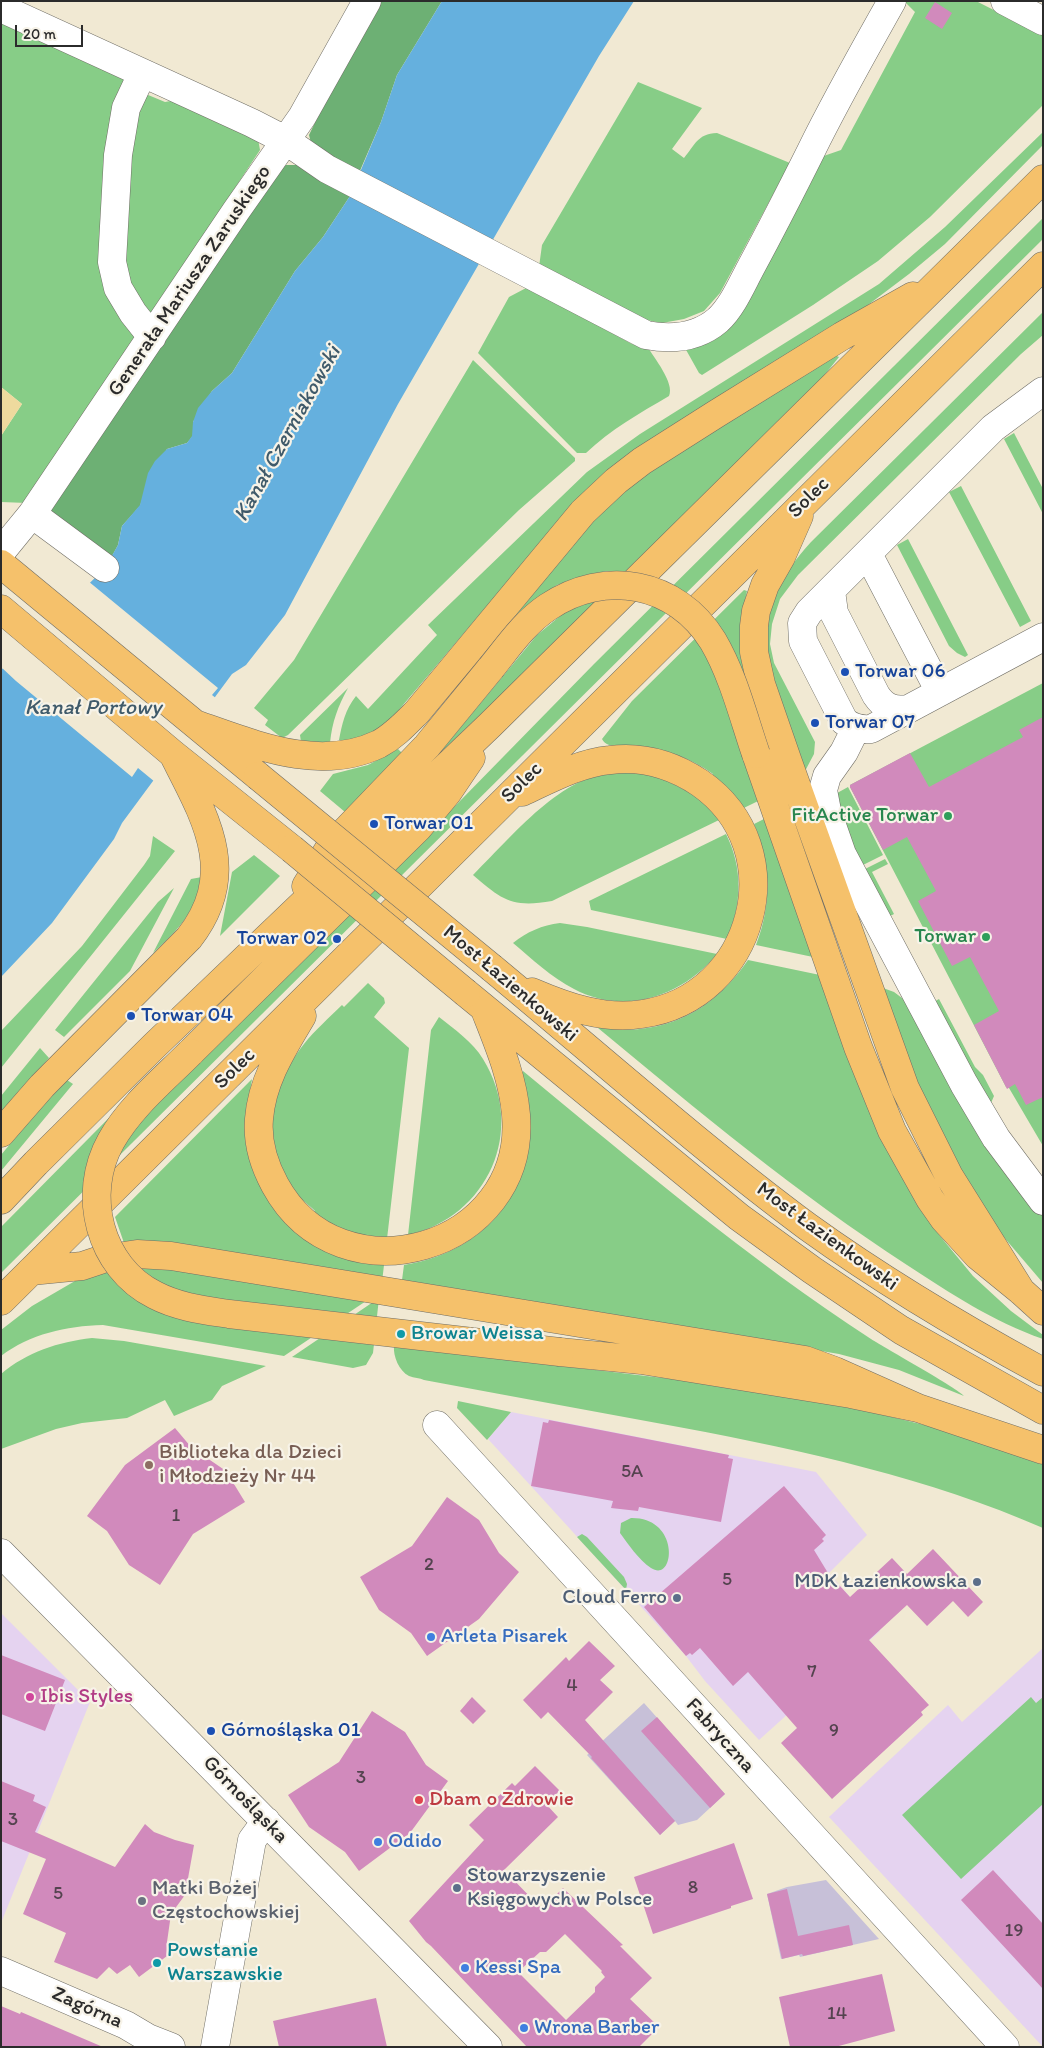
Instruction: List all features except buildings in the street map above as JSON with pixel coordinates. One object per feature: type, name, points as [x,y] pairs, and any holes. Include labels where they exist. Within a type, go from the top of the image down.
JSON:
[{"type":"main road","points":[[1,1200],[91,1108],[285,919],[490,724],[945,278],[1043,179]]},
{"type":"main road","name":"Solec","points":[[1,1301],[1043,266]]},
{"type":"main road","points":[[195,724],[286,754],[312,757],[337,756],[380,743],[398,730],[417,712],[583,512],[616,481],[642,461],[842,336],[945,278]]},
{"type":"main road","points":[[804,503],[781,557],[765,585],[756,611],[754,652],[757,668],[788,762],[905,1088],[934,1149],[1021,1291]]},
{"type":"main road","name":"Most Łazienkowski","points":[[1,564],[500,974],[701,1142],[808,1227],[920,1302],[1043,1372]]},
{"type":"main road","points":[[285,919],[330,847],[427,746],[522,630],[546,608],[566,597],[588,589],[612,585],[644,588],[672,600],[694,618],[713,641],[734,691],[858,1047],[892,1131],[930,1199],[949,1225],[978,1256],[1043,1311]]},
{"type":"main road","name":"Most Łazienkowski","points":[[1,609],[173,754],[292,849],[739,1217],[812,1270],[901,1330],[1043,1410]]},
{"type":"main road","points":[[490,724],[463,770],[418,828],[190,1053],[129,1115],[112,1138],[100,1165],[96,1190],[96,1209],[102,1233],[119,1265],[134,1281],[164,1300],[191,1308],[229,1314],[640,1360],[851,1394],[918,1408]]},
{"type":"main road","points":[[1,1132],[24,1104],[189,938],[197,928],[210,903],[215,889],[216,872],[210,836],[200,807],[173,754]]},
{"type":"main road","points":[[500,974],[577,1009],[606,1015],[629,1015],[665,1009],[683,1002],[701,990],[728,964],[746,930],[753,896],[754,880],[748,850],[732,815],[713,793],[704,786],[677,770],[658,763],[616,759],[592,763],[505,800]]},
{"type":"main road","points":[[320,984],[269,1074],[263,1092],[258,1121],[260,1143],[269,1174],[281,1196],[306,1222],[322,1234],[340,1242],[358,1248],[382,1251],[409,1250],[424,1246],[454,1233],[476,1216],[485,1206],[499,1188],[506,1173],[516,1136],[514,1098],[496,1038],[475,1001]]},
{"type":"main road","points":[[31,1271],[82,1266],[104,1259],[147,1254],[171,1256],[805,1360],[836,1370],[918,1408],[1043,1450]]},
{"type":"street","name":"Generała Mariusza Zaruskiego","points":[[1,552],[32,514],[302,117],[367,1]]},
{"type":"street","points":[[1,8],[252,123],[285,140],[327,169],[646,335],[674,338],[693,334],[719,320],[732,302],[892,1]]},
{"type":"street","points":[[1005,1],[1043,21]]},
{"type":"street","points":[[142,74],[126,108],[118,155],[112,262],[118,288],[133,313],[152,337]]},
{"type":"street","points":[[1043,391],[993,428],[806,615],[802,623],[802,635],[840,715],[844,721],[856,728],[871,729],[1043,637]]},
{"type":"street","points":[[32,514],[105,568]]},
{"type":"street","points":[[868,554],[940,692]]},
{"type":"street","points":[[831,591],[834,613],[876,695],[886,706],[893,709],[907,709]]},
{"type":"street","points":[[856,728],[844,752],[827,776],[823,790],[826,811],[842,854],[964,1084],[996,1138],[1043,1201]]},
{"type":"street","name":"Fabryczna","points":[[437,1425],[1005,2047]]},
{"type":"street","name":"Górnośląska","points":[[1,1553],[488,2047]]},
{"type":"street","points":[[216,2047],[252,1840],[266,1822]]},
{"type":"street","name":"Zagórna","points":[[1,1971],[126,2025],[148,2038],[171,2047]]},
{"type":"shaded area","points":[[511,1412],[816,1472],[867,1535],[829,1573],[880,1631],[759,1740],[705,1681],[686,1656],[488,1439]]},
{"type":"shaded area","points":[[1,1613],[90,1702],[1,1923]]},
{"type":"shaded area","points":[[1043,1648],[1043,2047],[829,1817],[948,1705],[962,1722]]},
{"type":"shaded area","points":[[644,1703],[725,1794],[697,1820],[678,1825],[675,1821],[660,1835],[587,1755]]},
{"type":"shaded area","points":[[826,1880],[879,1939],[800,1957],[799,1955],[781,1959],[767,1894],[787,1887]]},
{"type":"green space","points":[[374,1],[442,1],[397,75],[381,122],[359,173],[312,147],[309,135]]},
{"type":"green space","points":[[904,1],[976,1],[1043,35],[1043,105],[930,217],[878,261],[813,305],[702,375],[685,348],[815,159],[841,150],[915,12]]},
{"type":"green space","points":[[1,16],[120,69],[129,87],[165,102],[182,99],[258,139],[260,150],[27,503],[1,502],[1,436],[22,404],[1,387]]},
{"type":"green space","points":[[638,82],[702,108],[672,149],[684,158],[701,138],[717,133],[790,163],[720,293],[704,311],[684,319],[662,323],[636,318],[539,267],[542,245]]},
{"type":"green space","points":[[1043,132],[1043,145],[945,244],[864,308],[536,548],[392,718],[360,739],[353,741],[339,740],[347,712],[356,696],[368,709],[437,635],[428,625],[587,472],[640,434],[879,284],[945,227]]},
{"type":"green space","points":[[286,165],[300,165],[350,196],[323,237],[295,271],[232,373],[212,391],[193,422],[193,436],[187,443],[167,449],[144,494],[140,506],[122,526],[118,545],[110,560],[44,515],[268,175]]},
{"type":"green space","points":[[1043,218],[1043,239],[1,1273],[1,1227],[180,1046],[414,848],[594,664]]},
{"type":"green space","points":[[528,287],[632,344],[647,346],[667,378],[670,391],[669,396],[615,429],[586,453],[577,453],[478,353],[509,297]]},
{"type":"green space","points":[[1043,312],[1043,335],[1021,354],[798,575],[780,599],[772,624],[770,644],[774,663],[815,742],[814,754],[804,773],[781,710],[769,664],[768,619],[773,599],[781,583],[811,542]]},
{"type":"green space","points":[[835,355],[839,357],[810,393],[630,574],[607,571],[583,576],[557,585],[537,599],[484,654],[593,520],[624,491],[648,473]]},
{"type":"green space","points":[[473,360],[575,458],[575,461],[519,510],[288,735],[282,738],[265,725],[268,720],[254,708],[294,660]]},
{"type":"green space","points":[[1014,433],[1043,489],[1043,514],[1004,439]]},
{"type":"green space","points":[[961,486],[1031,621],[1020,627],[949,492]]},
{"type":"green space","points":[[908,539],[968,655],[965,657],[949,646],[897,545]]},
{"type":"green space","points":[[744,590],[747,591],[740,626],[742,661],[785,788],[552,901],[527,903],[508,900],[492,891],[473,875],[546,804],[572,786],[599,775],[628,772],[660,778],[696,797],[713,777],[713,774],[687,759],[668,752],[648,747],[613,746],[608,745],[602,739],[632,701]]},
{"type":"green space","points":[[602,599],[437,756],[537,635],[565,612]]},
{"type":"green space","name":"Torwar","points":[[1043,683],[1043,1146],[1009,1088],[1006,1087],[850,785]]},
{"type":"green space","points":[[348,688],[336,714],[330,743],[301,742],[300,735]]},
{"type":"green space","points":[[398,749],[403,754],[345,812],[320,791],[333,774],[368,765]]},
{"type":"green space","points":[[848,787],[883,855],[857,868],[830,797]]},
{"type":"green space","points":[[764,819],[813,957],[756,945],[765,914],[767,884],[764,854],[754,824]]},
{"type":"green space","points":[[726,834],[732,847],[739,886],[736,913],[727,939],[591,910],[589,901]]},
{"type":"green space","points":[[153,836],[175,851],[1,1068],[1,1031],[82,946],[150,856]]},
{"type":"green space","points":[[254,855],[280,876],[220,936],[232,872]]},
{"type":"green space","points":[[885,859],[888,864],[872,872],[894,914],[884,919],[859,872]]},
{"type":"green space","points":[[202,877],[195,900],[185,919],[153,953],[191,879]]},
{"type":"green space","points":[[174,888],[130,971],[64,1037],[55,1030],[158,902]]},
{"type":"green space","points":[[560,923],[717,954],[703,969],[670,991],[632,1001],[613,1001],[593,997],[574,989],[542,968],[513,943],[535,930],[547,925]]},
{"type":"green space","points":[[748,960],[820,975],[856,1078],[915,1198],[940,1236],[973,1276],[1011,1311],[1043,1335],[1043,1339],[1007,1324],[973,1306],[923,1276],[867,1238],[749,1151],[598,1028],[640,1029],[657,1026],[688,1015],[702,1007],[727,986]]},
{"type":"green space","points":[[368,983],[384,998],[385,1003],[374,1017],[409,1048],[381,1291],[284,1356],[103,1325],[62,1329],[24,1342],[1,1356],[1,1330],[32,1306],[75,1281],[92,1274],[124,1243],[115,1217],[252,1079],[246,1117],[260,1185],[278,1213],[296,1233],[315,1211],[292,1190],[280,1169],[272,1132],[277,1095],[293,1060],[304,1044],[342,1005],[344,1007]]},
{"type":"green space","points":[[883,988],[894,992],[906,1001],[1043,1214],[1043,1283],[1002,1235],[978,1202],[928,1114]]},
{"type":"green space","points":[[939,999],[975,1067],[983,1075],[994,1096],[991,1103],[930,1004]]},
{"type":"green space","points":[[439,1017],[469,1041],[483,1059],[496,1086],[501,1114],[500,1141],[492,1167],[478,1190],[460,1210],[436,1225],[408,1235],[431,1030]]},
{"type":"green space","points":[[40,1048],[49,1058],[1,1113],[1,1096]]},
{"type":"green space","points":[[523,1071],[737,1244],[871,1339],[936,1377],[964,1396],[899,1370],[839,1354],[402,1280],[404,1265],[439,1256],[468,1241],[492,1222],[510,1198],[523,1170],[529,1140],[529,1107]]},
{"type":"green space","points":[[67,1080],[73,1084],[1,1171],[1,1155],[34,1115]]},
{"type":"green space","points":[[379,1298],[373,1353],[366,1365],[353,1368],[292,1357]]},
{"type":"green space","points":[[92,1338],[124,1341],[266,1366],[222,1386],[212,1400],[174,1416],[165,1400],[127,1418],[82,1423],[56,1429],[1,1449],[1,1374],[21,1360],[44,1349],[67,1342]]},
{"type":"green space","points":[[394,1346],[730,1386],[847,1406],[961,1434],[1043,1461],[1043,1528],[1000,1510],[911,1480],[775,1446],[411,1377],[405,1374],[400,1367],[396,1359]]},
{"type":"green space","points":[[458,1401],[511,1412],[487,1440],[457,1408]]},
{"type":"green space","points":[[631,1518],[647,1521],[659,1528],[666,1538],[669,1549],[665,1567],[659,1570],[647,1565],[620,1533],[621,1523]]},
{"type":"green space","points":[[582,1534],[624,1577],[627,1584],[626,1590],[577,1537]]},
{"type":"green space","points":[[1031,1697],[1036,1703],[1043,1697],[1043,1804],[961,1879],[902,1815]]},
{"type":"sand","points":[[1,387],[22,404],[1,436]]},
{"type":"water","name":"Kanał Portowy","points":[[442,1],[634,1],[599,56],[398,404],[285,615],[246,665],[232,674],[122,823],[114,839],[52,923],[1,977],[1,670],[105,568],[118,545],[122,526],[140,505],[148,473],[155,461],[167,449],[187,443],[192,436],[193,422],[198,408],[212,391],[232,373],[295,271],[323,237],[350,196],[381,122],[397,75]]},
{"type":"pier","points":[[88,581],[218,688],[212,695],[217,699],[155,782],[138,768],[132,777],[1,667]]},
{"type":"place","name":"Torwar 06","points":[[845,672]]},
{"type":"place","name":"Torwar 07","points":[[815,723]]},
{"type":"place","name":"FitActive Torwar","points":[[948,816]]},
{"type":"place","name":"Torwar 01","points":[[374,824]]},
{"type":"place","name":"Torwar","points":[[986,937]]},
{"type":"place","name":"Torwar 02","points":[[337,939]]},
{"type":"place","name":"Torwar 04","points":[[131,1016]]},
{"type":"place","name":"Browar Weissa","points":[[401,1334]]},
{"type":"place","name":"Biblioteka dla Dzieci i Młodzieży Nr 44","points":[[149,1465]]},
{"type":"place","name":"MDK Łazienkowska","points":[[977,1582]]},
{"type":"place","name":"Cloud Ferro","points":[[677,1598]]},
{"type":"place","name":"Arleta Pisarek","points":[[431,1637]]},
{"type":"place","name":"Ibis Styles","points":[[30,1697]]},
{"type":"place","name":"Górnośląska 01","points":[[211,1731]]},
{"type":"place","name":"Dbam o Zdrowie","points":[[419,1800]]},
{"type":"place","name":"Odido","points":[[378,1842]]},
{"type":"place","name":"Stowarzyszenie Księgowych w Polsce","points":[[457,1888]]},
{"type":"place","name":"Matki Bożej Częstochowskiej","points":[[142,1901]]},
{"type":"place","name":"Powstanie Warszawskie","points":[[157,1963]]},
{"type":"place","name":"Kessi Spa","points":[[465,1968]]},
{"type":"place","name":"Wrona Barber","points":[[524,2028]]},
{"type":"water label","name":"Kanał Czerniakowski","points":[[288,434]]}]
